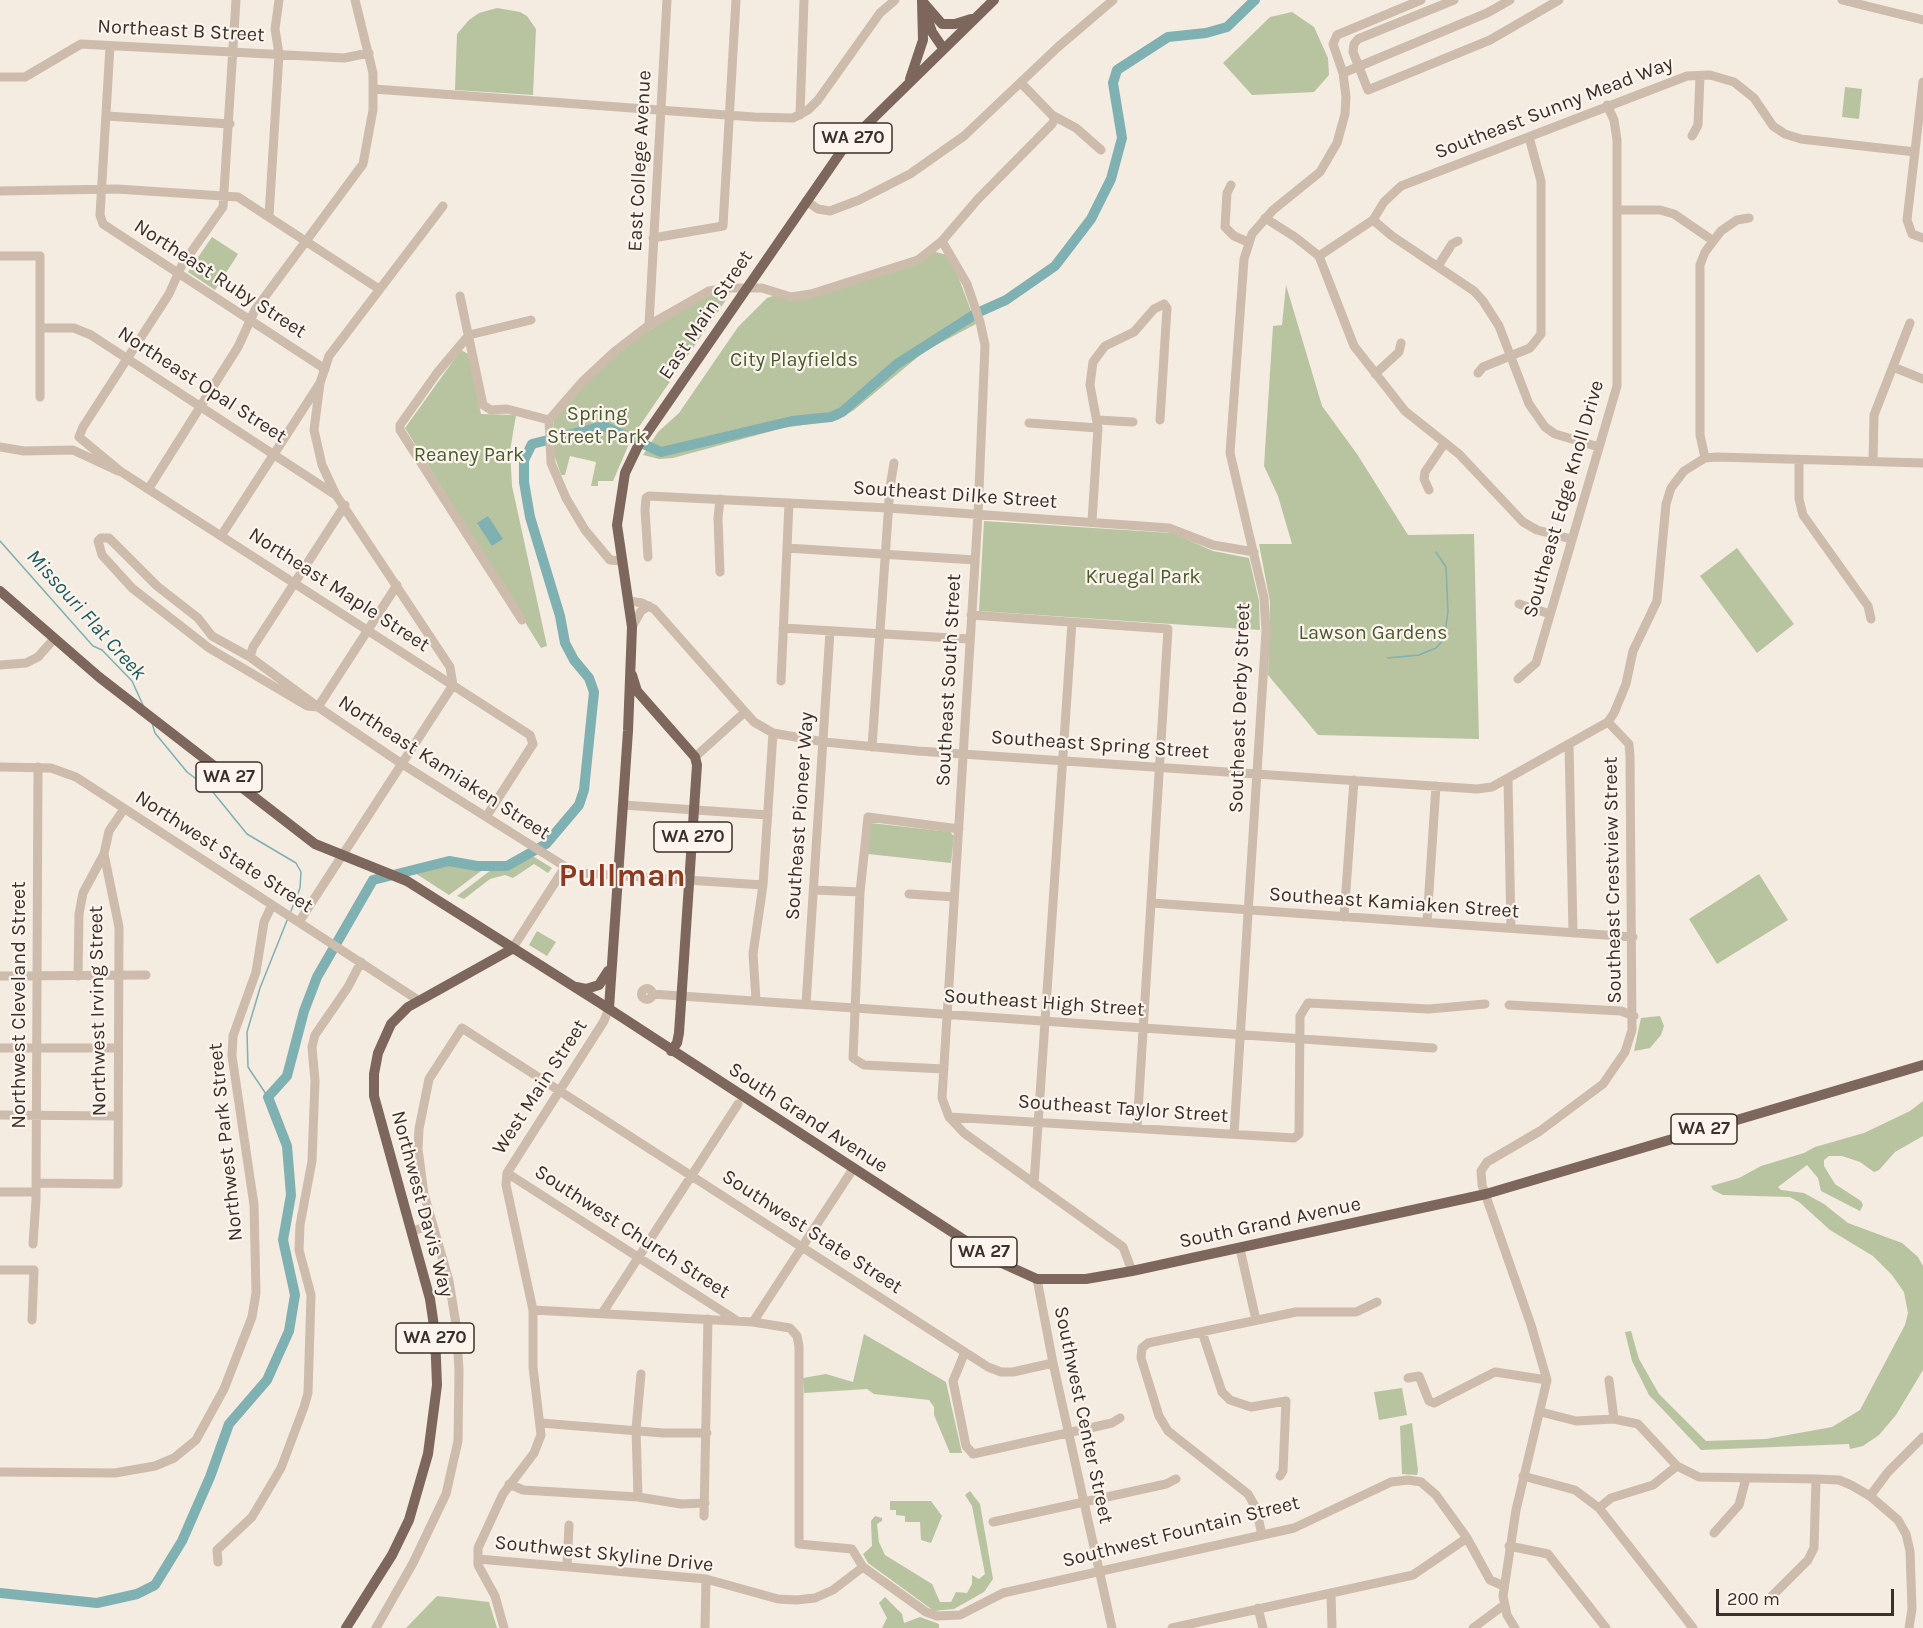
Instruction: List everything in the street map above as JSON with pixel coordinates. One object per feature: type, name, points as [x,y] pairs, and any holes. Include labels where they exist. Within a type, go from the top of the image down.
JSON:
[{"type":"main road","points":[[921,0],[942,24],[955,24],[974,18]]},
{"type":"main road","points":[[921,0],[932,32],[943,48]]},
{"type":"main road","points":[[908,83],[923,40],[921,0]]},
{"type":"main road","name":"East Main Street","points":[[609,1008],[632,627],[622,561],[618,509],[622,486],[632,458],[763,262],[845,146],[994,0]]},
{"type":"main road","name":"WA 27","points":[[0,591],[53,640],[302,836],[342,856],[407,881],[609,1008],[671,1051]]},
{"type":"main road","points":[[630,666],[635,687],[642,698],[695,757]]},
{"type":"main road","points":[[627,716],[634,699],[642,698]]},
{"type":"main road","name":"WA 270","points":[[671,1051],[677,1043],[679,1033],[695,810],[697,770],[695,757]]},
{"type":"main road","name":"Northwest Davis Way","points":[[346,1628],[392,1556],[409,1520],[420,1487],[434,1425],[437,1367],[433,1316],[412,1232],[378,1114],[374,1085],[375,1063],[384,1036],[400,1015],[418,1000],[512,949]]},
{"type":"main road","points":[[568,984],[586,989],[601,984],[608,972],[612,951]]},
{"type":"main road","name":"South Grand Avenue","points":[[671,1051],[995,1260],[1037,1279],[1078,1280],[1240,1249],[1486,1194],[1923,1065]]},
{"type":"street","points":[[128,358],[169,294],[179,272],[223,207],[236,0]]},
{"type":"street","points":[[269,216],[279,54],[275,29],[279,0]]},
{"type":"street","points":[[149,489],[238,347],[255,310],[363,164],[370,134],[374,89],[369,53],[355,0]]},
{"type":"street","name":"East College Avenue","points":[[649,325],[667,0]]},
{"type":"street","points":[[653,238],[723,226],[736,0]]},
{"type":"street","points":[[800,115],[804,0]]},
{"type":"street","points":[[374,89],[777,119],[800,115],[818,100],[879,15],[895,0]]},
{"type":"street","points":[[806,201],[818,210],[830,211],[886,188],[910,174],[964,136],[1113,0]]},
{"type":"street","name":"Southeast Derby Street","points":[[1234,1134],[1266,631],[1264,598],[1230,453],[1243,271],[1248,242],[1264,218],[1308,184],[1332,153],[1345,114],[1343,72],[1333,44],[1336,35],[1421,0]]},
{"type":"street","points":[[1454,0],[1358,39],[1354,44],[1353,52],[1368,90],[1490,40],[1559,0]]},
{"type":"street","points":[[1343,72],[1358,68],[1487,13],[1510,0]]},
{"type":"street","points":[[1842,0],[1923,20]]},
{"type":"street","name":"Northeast B Street","points":[[0,77],[25,77],[74,46],[344,58],[369,53]]},
{"type":"street","points":[[102,189],[110,46]]},
{"type":"street","name":"Southeast Sunny Mead Way","points":[[1319,256],[1373,220],[1384,202],[1401,186],[1687,76],[1720,77],[1734,82],[1754,98],[1773,126],[1785,134],[1801,139],[1915,152]]},
{"type":"street","points":[[1692,136],[1698,125],[1700,76]]},
{"type":"street","points":[[1923,82],[1907,220],[1912,234],[1923,238]]},
{"type":"street","points":[[1021,83],[1052,115],[1076,128],[1101,150]]},
{"type":"street","name":"Southeast Edge Knoll Drive","points":[[1518,679],[1536,663],[1618,376],[1616,129],[1607,105]]},
{"type":"street","points":[[622,561],[610,560],[574,513],[553,470],[549,445],[549,420],[583,381],[614,352],[649,325],[709,291],[728,288],[762,288],[791,297],[811,294],[918,260],[942,241],[978,199],[1052,124],[1054,119],[1052,115]]},
{"type":"street","points":[[107,116],[230,124]]},
{"type":"street","points":[[1478,373],[1483,367],[1524,351],[1536,342],[1542,323],[1541,181],[1529,137]]},
{"type":"street","points":[[1231,186],[1227,193],[1225,227],[1234,236],[1248,242]]},
{"type":"street","points":[[0,191],[102,189],[238,197],[379,289]]},
{"type":"street","name":"Northeast Ruby Street","points":[[102,189],[100,215],[103,224],[325,369]]},
{"type":"street","points":[[293,918],[342,856],[453,685],[450,667],[345,505],[336,495],[319,457],[315,417],[320,383],[329,356],[443,206]]},
{"type":"street","points":[[1618,210],[1660,210],[1674,214],[1712,240]]},
{"type":"street","points":[[1264,218],[1295,237],[1319,256],[1354,346],[1417,423],[1459,454],[1523,522],[1537,530],[1571,539]]},
{"type":"street","points":[[1706,458],[1700,435],[1700,265],[1712,240],[1730,224],[1749,218]]},
{"type":"street","points":[[1373,220],[1392,236],[1474,291],[1483,301],[1499,326],[1529,404],[1545,427],[1555,434],[1599,447]]},
{"type":"street","name":"Southeast South Street","points":[[942,241],[956,263],[972,299],[985,345],[978,514],[942,1098],[956,1126],[1123,1247],[1132,1271]]},
{"type":"street","points":[[1438,266],[1452,244],[1458,241]]},
{"type":"street","points":[[0,256],[40,256],[40,397]]},
{"type":"street","points":[[460,296],[483,405],[491,410],[507,409],[549,420]]},
{"type":"street","points":[[1092,521],[1098,424],[1090,385],[1090,373],[1098,353],[1112,341],[1134,332],[1154,309],[1164,304],[1167,308],[1160,420]]},
{"type":"street","points":[[522,620],[402,434],[400,425],[437,373],[469,335],[531,320]]},
{"type":"street","points":[[1873,461],[1874,415],[1910,323]]},
{"type":"street","name":"Northeast Opal Street","points":[[40,328],[80,329],[336,495]]},
{"type":"street","points":[[1375,374],[1399,352],[1401,343]]},
{"type":"street","name":"Northeast Maple Street","points":[[128,358],[80,433],[81,441],[120,471],[530,735],[533,744],[486,817]]},
{"type":"street","points":[[1893,367],[1923,379]]},
{"type":"street","points":[[221,536],[320,383]]},
{"type":"street","points":[[300,413],[315,417]]},
{"type":"street","points":[[1029,423],[1133,422]]},
{"type":"street","points":[[1429,490],[1425,472],[1444,444]]},
{"type":"street","name":"Northeast Maple Street","points":[[0,447],[24,451],[73,450],[120,471]]},
{"type":"street","points":[[1608,722],[1622,696],[1633,651],[1657,601],[1668,495],[1679,476],[1706,458],[1923,463]]},
{"type":"street","points":[[1799,460],[1798,500],[1803,515],[1868,606],[1871,619]]},
{"type":"street","points":[[872,747],[888,508],[894,462]]},
{"type":"street","name":"Southeast Dilke Street","points":[[648,557],[645,510],[646,498],[650,496],[888,508],[1169,528],[1213,545],[1254,552]]},
{"type":"street","points":[[720,499],[720,572]]},
{"type":"street","points":[[781,681],[789,503]]},
{"type":"street","points":[[250,657],[253,647],[345,505]]},
{"type":"street","name":"Northeast Kamiaken Street","points":[[318,707],[307,706],[209,648],[132,588],[102,555],[98,541],[109,537],[157,585],[198,618],[212,636],[250,657],[402,764],[565,867],[580,873],[618,876]]},
{"type":"street","points":[[787,548],[975,560]]},
{"type":"street","points":[[318,707],[397,585]]},
{"type":"street","points":[[629,601],[649,606]]},
{"type":"street","points":[[1519,604],[1550,614]]},
{"type":"street","points":[[632,627],[641,610],[649,606]]},
{"type":"street","name":"Southeast Spring Street","points":[[649,606],[754,722],[773,733],[824,742],[963,754],[1485,788],[1508,780],[1608,722]]},
{"type":"street","points":[[971,615],[1168,629],[1137,1128]]},
{"type":"street","points":[[1034,1184],[1040,1122],[1072,622]]},
{"type":"street","points":[[783,628],[969,639]]},
{"type":"street","name":"Southeast Pioneer Way","points":[[806,1004],[830,631]]},
{"type":"street","points":[[0,664],[26,663],[38,657],[53,640]]},
{"type":"street","points":[[695,757],[745,712]]},
{"type":"street","name":"Southeast Crestview Street","points":[[1547,1380],[1486,1194],[1481,1171],[1487,1162],[1540,1131],[1587,1098],[1610,1076],[1625,1052],[1634,1016],[1630,756],[1629,744],[1608,722]]},
{"type":"street","points":[[756,1000],[753,954],[763,885],[773,733]]},
{"type":"street","points":[[1569,745],[1573,933]]},
{"type":"street","name":"Northwest State Street","points":[[0,767],[38,767],[70,774],[418,1000]]},
{"type":"street","name":"Northwest Cleveland Street","points":[[33,1244],[36,1188],[38,767]]},
{"type":"street","points":[[1344,917],[1354,780]]},
{"type":"street","points":[[1508,780],[1511,928]]},
{"type":"street","points":[[1427,922],[1436,786]]},
{"type":"street","points":[[623,805],[768,815]]},
{"type":"street","points":[[78,976],[79,914],[82,893],[104,854],[109,831],[124,809]]},
{"type":"street","points":[[944,1069],[864,1065],[856,1062],[853,1054],[860,892],[868,818],[959,829]]},
{"type":"street","name":"Northwest Irving Street","points":[[36,1188],[118,1184],[117,909],[104,854]]},
{"type":"street","points":[[512,949],[565,867]]},
{"type":"street","points":[[618,876],[763,885]]},
{"type":"street","points":[[814,890],[860,892]]},
{"type":"street","points":[[909,894],[954,897]]},
{"type":"street","name":"Southeast Kamiaken Street","points":[[1152,903],[1633,938]]},
{"type":"street","name":"Northwest Park Street","points":[[0,1472],[131,1472],[174,1458],[196,1440],[224,1389],[252,1317],[256,1293],[254,1205],[232,1045],[234,1029],[260,958],[266,915],[272,905]]},
{"type":"street","points":[[218,1562],[217,1550],[252,1516],[276,1477],[293,1440],[308,1393],[311,1295],[299,1250],[300,1225],[312,1161],[315,1081],[312,1047],[315,1035],[348,987],[361,962]]},
{"type":"street","points":[[0,976],[146,975]]},
{"type":"street","name":"Southeast High Street","points":[[652,994],[1433,1048]]},
{"type":"street","points":[[1299,1039],[1300,1016],[1308,1003],[1429,1009],[1485,1004]]},
{"type":"street","points":[[1509,1005],[1622,1011],[1634,1016]]},
{"type":"street","name":"West Main Street","points":[[478,1559],[478,1548],[509,1484],[534,1453],[542,1435],[533,1367],[533,1310],[506,1185],[507,1173],[604,1022],[609,1008]]},
{"type":"street","points":[[376,1628],[413,1563],[446,1494],[458,1441],[459,1370],[456,1324],[449,1281],[432,1225],[420,1173],[418,1129],[429,1078],[462,1028],[560,1090]]},
{"type":"street","name":"Southeast Taylor Street","points":[[950,1117],[1294,1138],[1299,1134],[1299,1039]]},
{"type":"street","points":[[0,1048],[118,1048]]},
{"type":"street","name":"Southwest State Street","points":[[560,1090],[965,1352],[1001,1372],[1013,1372],[1053,1363]]},
{"type":"street","points":[[603,1312],[738,1104]]},
{"type":"street","points":[[0,1115],[118,1116]]},
{"type":"street","points":[[753,1322],[853,1168]]},
{"type":"street","name":"Southwest Church Street","points":[[507,1173],[738,1321]]},
{"type":"street","points":[[0,1192],[36,1188]]},
{"type":"street","points":[[412,1232],[432,1225]]},
{"type":"street","points":[[1240,1249],[1256,1320]]},
{"type":"street","points":[[0,1270],[34,1270],[32,1320]]},
{"type":"street","name":"Southwest Center Street","points":[[1037,1279],[1053,1363],[1112,1628]]},
{"type":"street","points":[[1263,1535],[1256,1508],[1248,1494],[1168,1431],[1159,1416],[1141,1358],[1142,1348],[1148,1343],[1296,1312],[1356,1312],[1377,1302]]},
{"type":"street","points":[[533,1310],[603,1312],[753,1322],[790,1328],[796,1336],[797,1537],[799,1544],[847,1547],[852,1549],[863,1567]]},
{"type":"street","points":[[704,1516],[708,1319]]},
{"type":"street","points":[[1202,1332],[1222,1392],[1230,1400],[1251,1407],[1286,1401],[1283,1471],[1280,1476]]},
{"type":"street","points":[[965,1352],[953,1381],[966,1446],[973,1454],[1112,1423],[1120,1418]]},
{"type":"street","points":[[1408,1378],[1419,1377],[1429,1401],[1434,1403],[1495,1372],[1547,1380],[1541,1412],[1523,1476],[1509,1546],[1504,1605],[1515,1628]]},
{"type":"street","points":[[638,1497],[636,1429],[641,1374]]},
{"type":"street","points":[[1609,1380],[1614,1419]]},
{"type":"street","points":[[1541,1412],[1576,1421],[1627,1420],[1647,1431],[1677,1466],[1699,1477],[1839,1480],[1870,1496],[1898,1520],[1906,1534],[1910,1551],[1912,1609],[1909,1628]]},
{"type":"street","points":[[541,1423],[663,1433],[707,1433]]},
{"type":"street","points":[[1870,1496],[1888,1473],[1923,1437]]},
{"type":"street","points":[[1599,1508],[1611,1498],[1653,1485],[1677,1466]]},
{"type":"street","points":[[1523,1476],[1575,1490],[1599,1508],[1693,1628]]},
{"type":"street","points":[[1714,1533],[1739,1505],[1746,1478]]},
{"type":"street","points":[[993,1522],[1166,1484],[1176,1479]]},
{"type":"street","points":[[1771,1597],[1804,1565],[1814,1548],[1816,1479]]},
{"type":"street","name":"Southwest Fountain Street","points":[[863,1567],[926,1612],[949,1617],[960,1615],[1003,1593],[1294,1528],[1391,1482],[1408,1480],[1421,1482],[1429,1488],[1467,1538],[1490,1580],[1504,1586]]},
{"type":"street","points":[[509,1484],[523,1490],[638,1497],[681,1504],[705,1503]]},
{"type":"street","points":[[567,1566],[569,1525]]},
{"type":"street","points":[[1172,1628],[1413,1575],[1467,1538]]},
{"type":"street","points":[[1509,1546],[1548,1554],[1606,1628]]},
{"type":"street","points":[[478,1559],[495,1596],[504,1628]]},
{"type":"street","name":"Southwest Skyline Drive","points":[[478,1559],[706,1579],[778,1599],[796,1600],[815,1598],[833,1590],[863,1567]]},
{"type":"street","points":[[705,1628],[706,1579]]},
{"type":"street","points":[[1331,1593],[1332,1628]]},
{"type":"street","points":[[1473,1628],[1504,1605]]},
{"type":"street","points":[[1258,1608],[1263,1628]]},
{"type":"green space","points":[[497,8],[520,12],[527,16],[536,29],[533,95],[455,90],[457,34],[469,20],[479,13]]},
{"type":"green space","points":[[1292,12],[1314,27],[1328,58],[1329,75],[1314,92],[1252,95],[1223,63],[1270,17]]},
{"type":"green space","points":[[1845,87],[1862,89],[1859,119],[1842,117]]},
{"type":"green space","points":[[212,237],[238,254],[215,290],[188,272]]},
{"type":"green space","name":"City Playfields","points":[[932,251],[947,255],[953,263],[976,324],[925,351],[854,410],[838,420],[783,428],[673,458],[659,459],[643,455],[658,432],[679,413],[738,327],[767,298],[779,294],[791,297]]},
{"type":"green space","name":"Lawson Gardens","points":[[1286,285],[1322,406],[1357,454],[1408,535],[1474,534],[1479,739],[1318,735],[1268,675],[1270,602],[1259,544],[1292,544],[1278,496],[1264,466],[1273,326],[1282,325]]},
{"type":"green space","name":"Spring Street Park","points":[[711,293],[730,294],[632,437],[613,481],[598,481],[598,486],[591,486],[596,462],[570,456],[565,475],[561,475],[553,451],[554,420],[590,379],[636,338]]},
{"type":"green space","name":"Reaney Park","points":[[461,350],[468,354],[481,414],[516,415],[510,451],[512,486],[547,646],[541,648],[405,428]]},
{"type":"green space","name":"Kruegal Park","points":[[984,521],[1172,533],[1213,551],[1249,558],[1259,601],[1260,630],[979,611]]},
{"type":"green space","points":[[1737,548],[1794,624],[1757,653],[1700,576]]},
{"type":"green space","points":[[871,823],[950,832],[954,836],[951,863],[868,854]]},
{"type":"green space","points":[[531,855],[552,868],[548,873],[534,864],[513,878],[505,875],[490,879],[464,899],[457,896],[491,870],[506,870]]},
{"type":"green space","points":[[449,864],[481,871],[449,895],[415,873]]},
{"type":"green space","points":[[1759,874],[1788,920],[1717,964],[1689,919]]},
{"type":"green space","points":[[537,931],[556,942],[547,956],[529,945]]},
{"type":"green space","points":[[1660,1016],[1664,1026],[1661,1035],[1650,1048],[1634,1051],[1641,1018]]},
{"type":"green space","points":[[1923,1101],[1923,1136],[1895,1152],[1879,1170],[1874,1172],[1860,1162],[1842,1156],[1829,1156],[1824,1160],[1824,1166],[1835,1184],[1861,1201],[1863,1205],[1860,1211],[1821,1191],[1818,1178],[1807,1165],[1778,1187],[1781,1190],[1804,1193],[1824,1204],[1848,1223],[1902,1243],[1918,1257],[1923,1266],[1923,1370],[1896,1415],[1879,1435],[1863,1446],[1850,1449],[1849,1444],[1701,1450],[1649,1395],[1632,1361],[1625,1332],[1631,1331],[1639,1359],[1659,1394],[1706,1441],[1766,1439],[1832,1427],[1860,1410],[1905,1325],[1908,1313],[1904,1292],[1892,1275],[1873,1256],[1830,1230],[1799,1202],[1790,1197],[1723,1195],[1713,1190],[1711,1186],[1739,1178],[1761,1166],[1804,1153],[1815,1147],[1864,1133],[1910,1111]]},
{"type":"green space","points":[[864,1334],[946,1382],[962,1453],[950,1453],[934,1415],[934,1407],[929,1400],[874,1394],[867,1389],[804,1393],[803,1378],[826,1374],[853,1382]]},
{"type":"green space","points":[[1402,1388],[1407,1415],[1379,1420],[1374,1392]]},
{"type":"green space","points":[[1412,1423],[1417,1475],[1402,1474],[1400,1426]]},
{"type":"green space","points":[[970,1491],[980,1504],[993,1579],[984,1592],[954,1609],[934,1611],[868,1563],[863,1554],[872,1546],[871,1521],[875,1516],[882,1518],[882,1521],[877,1524],[879,1542],[885,1555],[932,1584],[940,1602],[951,1602],[956,1592],[967,1593],[972,1584],[972,1575],[979,1579],[985,1574],[972,1506],[965,1495]]},
{"type":"green space","points":[[890,1501],[931,1501],[942,1516],[931,1543],[921,1540],[920,1522],[905,1522],[905,1516],[896,1515],[896,1510],[890,1510]]},
{"type":"green space","points":[[437,1596],[489,1602],[497,1628],[406,1628]]},
{"type":"green space","points":[[885,1597],[902,1614],[904,1623],[920,1617],[939,1624],[939,1628],[882,1628],[887,1618],[879,1603]]},
{"type":"water","points":[[488,516],[503,539],[492,546],[477,523]]},
{"type":"waterway","points":[[0,1593],[97,1603],[137,1594],[155,1585],[182,1541],[210,1477],[229,1424],[267,1380],[289,1331],[295,1295],[283,1240],[291,1195],[287,1146],[268,1097],[287,1076],[304,1011],[317,977],[373,880],[449,861],[477,866],[507,866],[546,844],[579,805],[584,790],[594,692],[589,678],[574,660],[565,643],[560,616],[530,517],[524,482],[524,460],[532,444],[604,426],[661,452],[792,421],[831,417],[842,412],[897,364],[977,313],[1006,300],[1055,266],[1091,219],[1111,179],[1122,138],[1113,83],[1117,70],[1168,37],[1206,33],[1227,27],[1255,0]]},
{"type":"waterway","name":"Missouri Flat Creek","points":[[0,541],[93,646],[102,650],[132,681],[143,705]]},
{"type":"waterway","points":[[1388,658],[1419,655],[1436,648],[1444,639],[1448,612],[1446,567],[1436,552]]},
{"type":"waterway","name":"Missouri Flat Creek","points":[[152,723],[155,733],[187,772],[212,791],[247,834],[296,863],[301,872],[300,888],[291,911]]},
{"type":"waterway","name":"Missouri Flat Creek","points":[[268,1097],[248,1067],[247,1032],[260,988],[288,918]]},
{"type":"district","name":"Pullman","points":[[622,877]]}]
